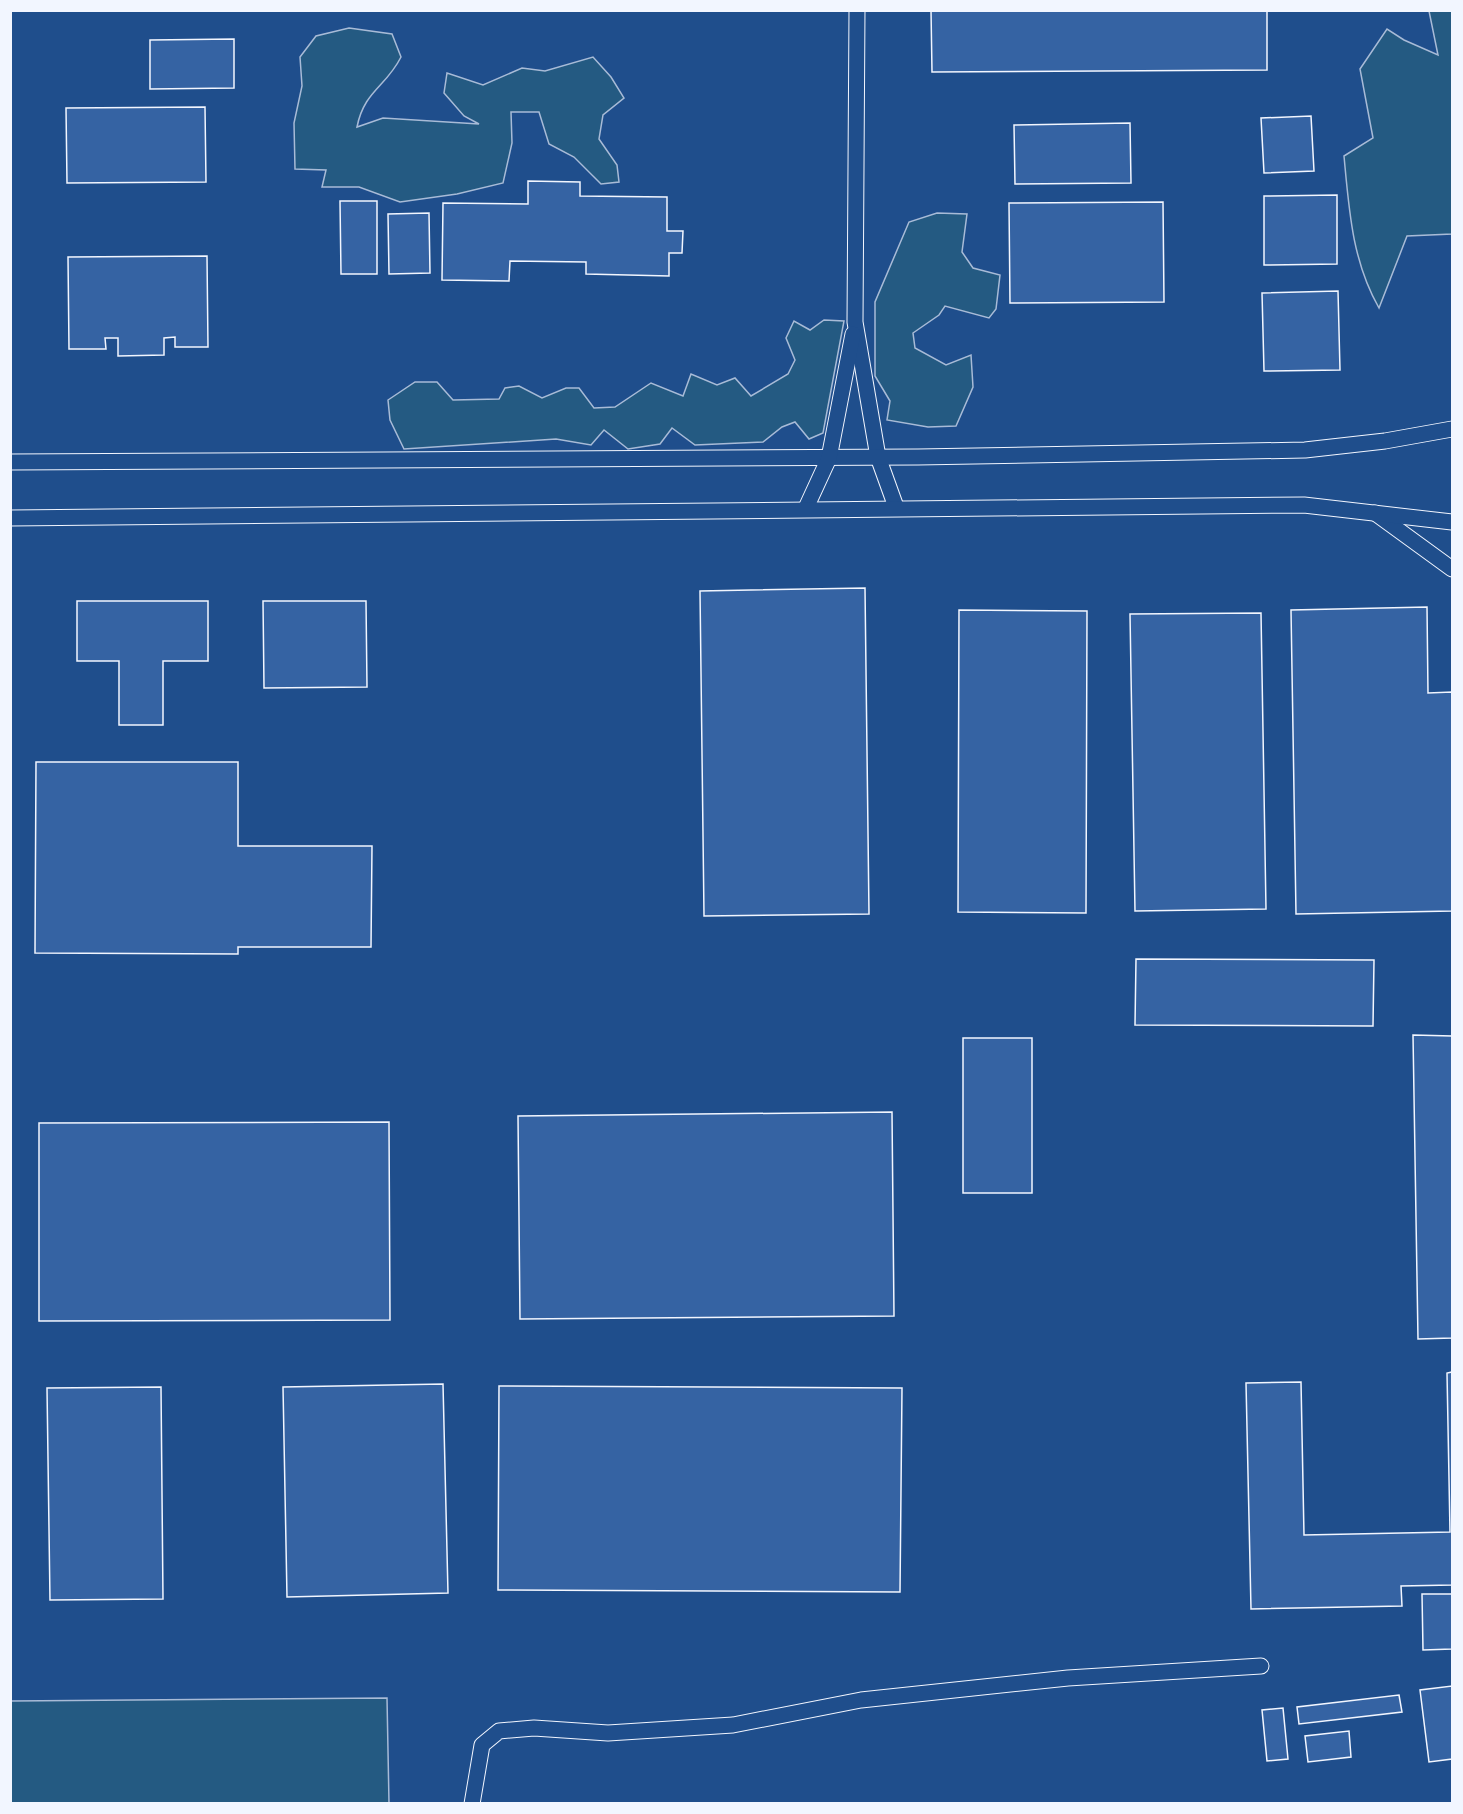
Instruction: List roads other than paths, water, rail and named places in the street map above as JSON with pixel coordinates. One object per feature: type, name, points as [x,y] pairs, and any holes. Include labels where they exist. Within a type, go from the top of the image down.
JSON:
[{"type":"lane","points":[[857,10],[855,322],[878,457],[896,507]]},
{"type":"lane","points":[[806,508],[829,458],[855,322]]},
{"type":"lane","points":[[10,462],[829,458],[1305,450],[1385,441],[1452,429]]},
{"type":"lane","points":[[10,518],[896,507],[1304,505],[1452,522]]},
{"type":"lane","points":[[1372,512],[1452,569]]},
{"type":"lane","points":[[472,1803],[482,1745],[499,1731],[534,1728],[608,1733],[733,1725],[861,1700],[1068,1678],[1261,1666]]}]
